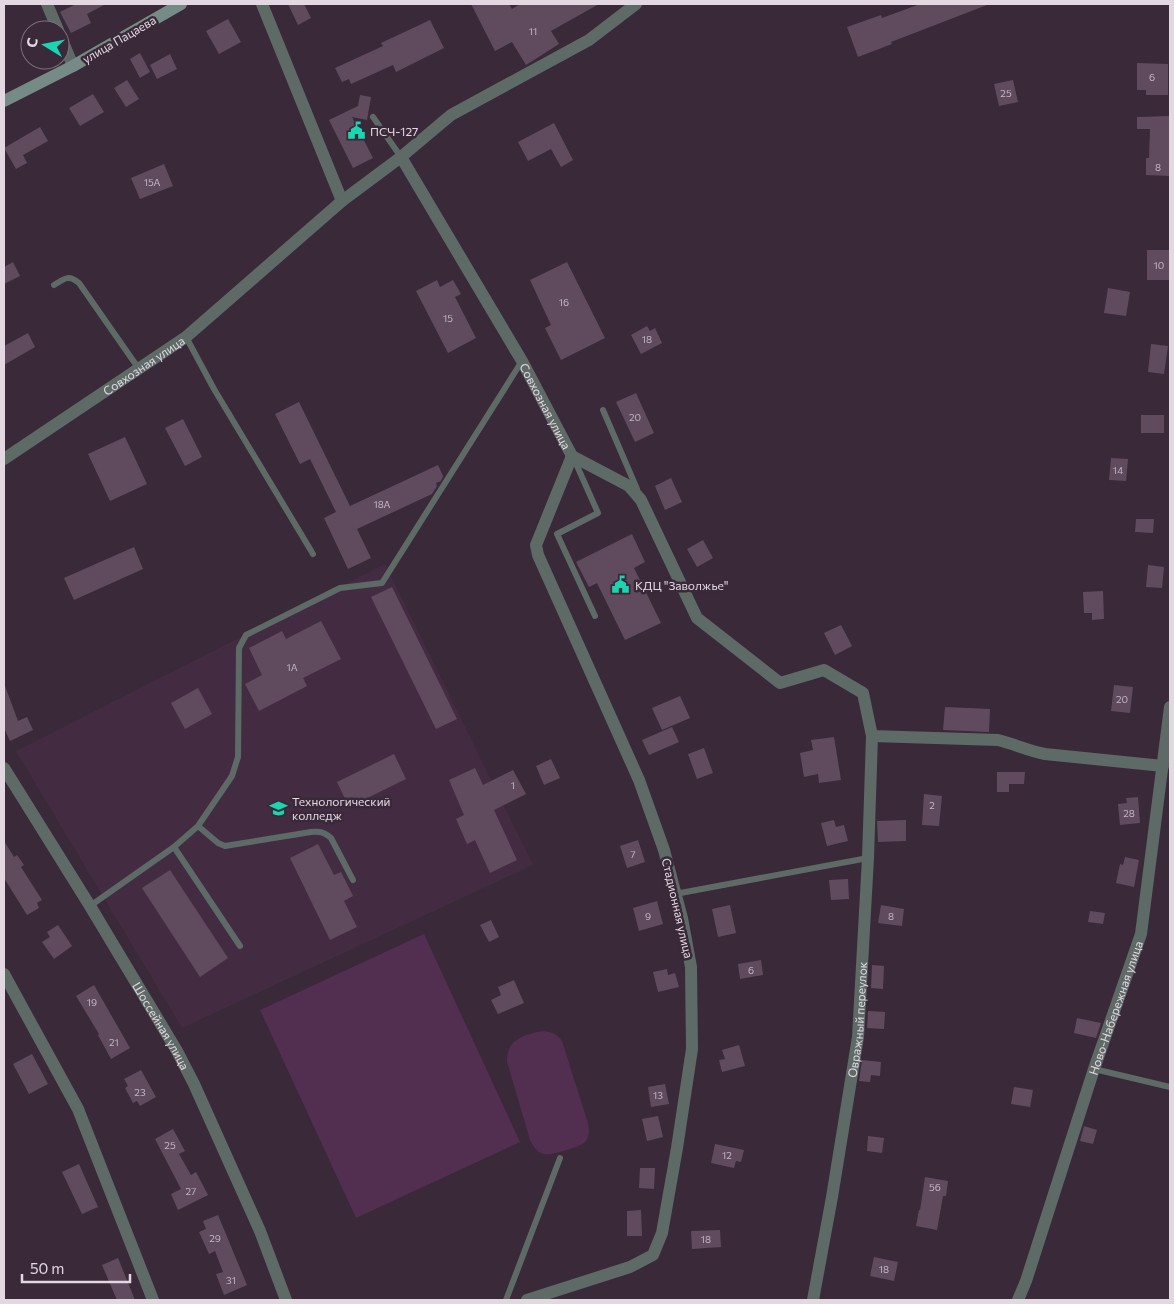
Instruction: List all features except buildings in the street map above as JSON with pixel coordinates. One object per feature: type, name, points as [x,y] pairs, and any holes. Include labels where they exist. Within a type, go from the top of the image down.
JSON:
[{"type":"street","points":[[47,4],[54,20]]},
{"type":"street","name":"улица Пацаева","points":[[4,102],[73,66],[181,4]]},
{"type":"street","points":[[262,4],[342,200]]},
{"type":"street","name":"Совхозная улица","points":[[4,459],[186,337],[342,200],[401,157],[451,115],[589,40],[636,4]]},
{"type":"street","points":[[70,59],[73,66]]},
{"type":"street","name":"Совхозная улица","points":[[401,157],[522,361],[572,456],[629,486],[641,500],[697,618],[780,683]]},
{"type":"street","name":"Стадионная улица","points":[[528,1300],[630,1267],[653,1255],[662,1233],[678,1148],[692,1049],[691,967],[682,918],[664,850],[639,780],[538,555],[536,545],[572,456]]},
{"type":"street","name":"Овражный переулок","points":[[780,683],[824,670],[863,693],[872,736],[868,858],[858,1037],[813,1300]]},
{"type":"street","name":"Ново-Набережная улица","points":[[1018,1300],[1026,1281],[1094,1068],[1141,934],[1170,707]]},
{"type":"street","points":[[872,736],[998,740],[1045,754],[1163,766]]},
{"type":"street","name":"Шоссейная улица","points":[[4,768],[177,1051],[194,1084],[260,1231],[286,1300]]},
{"type":"street","points":[[4,974],[78,1109],[153,1300]]},
{"type":"lane","points":[[373,117],[401,157]]},
{"type":"lane","points":[[54,285],[66,278],[73,278],[79,283],[139,370]]},
{"type":"lane","points":[[186,337],[214,389],[313,554]]},
{"type":"lane","points":[[90,906],[174,847],[198,826],[232,776],[238,757],[239,648],[246,635],[340,588],[382,583],[522,361]]},
{"type":"lane","points":[[603,410],[641,500]]},
{"type":"lane","points":[[572,456],[598,513],[557,534],[595,616]]},
{"type":"lane","points":[[198,826],[218,844],[225,846],[320,831],[331,838],[354,880]]},
{"type":"lane","points":[[174,847],[240,946]]},
{"type":"lane","points":[[675,894],[868,858]]},
{"type":"lane","points":[[1094,1068],[1170,1086]]},
{"type":"lane","points":[[506,1300],[560,1158]]},
{"type":"shaded area","name":"Технологический колледж","points":[[385,564],[533,865],[182,1028],[16,751]]},
{"type":"shaded area","points":[[424,934],[520,1142],[356,1218],[260,1010]]},
{"type":"shaded area","points":[[543,1031],[554,1034],[562,1041],[589,1130],[587,1140],[582,1144],[553,1154],[537,1151],[530,1140],[507,1062],[507,1054],[513,1043],[523,1036]]},
{"type":"place","name":"ПСЧ-127","points":[[356,131]]},
{"type":"place","name":"КДЦ \"Заволжье\"","points":[[621,585]]},
{"type":"place","name":"Технологический колледж","points":[[278,808]]}]
